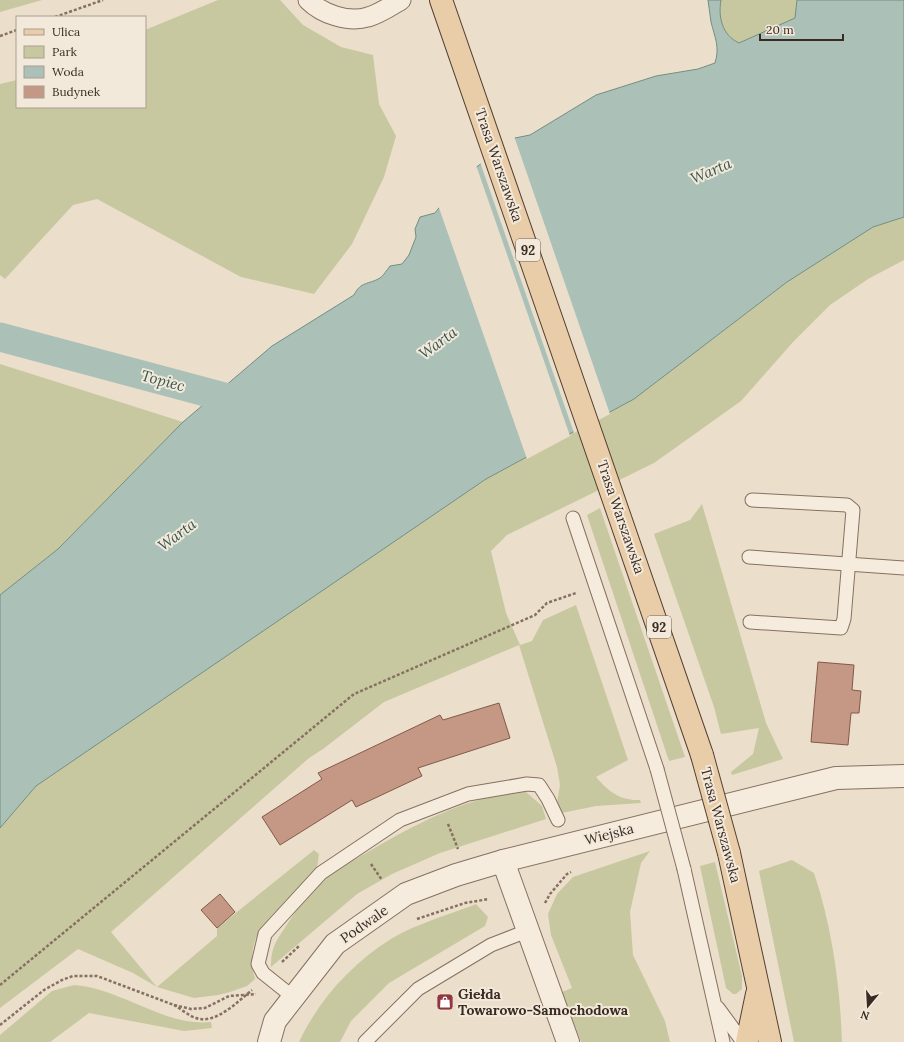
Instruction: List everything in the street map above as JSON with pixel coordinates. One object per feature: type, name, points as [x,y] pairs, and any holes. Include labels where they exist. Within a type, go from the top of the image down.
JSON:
[{"type":"main road","name":"Trasa Warszawska","points":[[442,0],[702,755],[729,853],[759,985],[770,1042]]},
{"type":"main road","points":[[747,1042],[759,985]]},
{"type":"street","points":[[308,0],[319,10],[340,17],[355,19],[370,17],[401,0]]},
{"type":"street","name":"Wiejska","points":[[503,861],[836,778],[904,776]]},
{"type":"street","points":[[503,861],[568,1042]]},
{"type":"street","name":"Podwale","points":[[268,1042],[275,1021],[335,944],[406,894],[456,875],[503,861]]},
{"type":"lane","points":[[750,622],[841,628],[844,619],[852,510],[846,505],[752,500]]},
{"type":"lane","points":[[573,518],[657,769],[684,869],[723,1042]]},
{"type":"lane","points":[[749,557],[904,568]]},
{"type":"lane","points":[[293,997],[263,973],[258,964],[265,934],[321,873],[400,820],[468,794],[527,784],[539,785],[548,799],[558,820]]},
{"type":"lane","points":[[365,1042],[418,989],[492,945],[528,931]]},
{"type":"lane","points":[[715,1004],[743,1042]]},
{"type":"path","points":[[58,16],[103,0]]},
{"type":"path","points":[[0,36],[16,30]]},
{"type":"path","points":[[0,985],[354,694],[535,615],[547,603],[580,591]]},
{"type":"path","points":[[454,838],[459,852]]},
{"type":"path","points":[[374,867],[382,880]]},
{"type":"path","points":[[416,920],[465,903],[490,899]]},
{"type":"path","points":[[0,1025],[44,990],[73,976],[97,976],[174,1005]]},
{"type":"green space","points":[[0,0],[42,0],[0,12]]},
{"type":"green space","points":[[218,0],[280,0],[303,25],[341,47],[373,55],[379,104],[396,136],[384,177],[352,244],[314,294],[241,277],[97,199],[73,205],[5,279],[0,275],[0,84],[16,80],[16,108],[146,108],[146,30]]},
{"type":"green space","points":[[721,0],[797,0],[796,18],[739,43],[733,40],[722,25],[720,13]]},
{"type":"green space","points":[[904,217],[904,260],[868,279],[830,305],[793,342],[741,401],[654,463],[507,535],[491,551],[506,613],[520,645],[532,641],[543,620],[576,605],[628,760],[596,777],[605,787],[620,797],[640,800],[641,803],[596,806],[562,813],[557,803],[560,785],[557,767],[519,645],[384,702],[309,758],[111,932],[157,987],[133,973],[78,949],[0,1008],[0,828],[36,786],[486,479],[634,399],[787,282],[873,227]]},
{"type":"green space","points":[[0,364],[183,422],[58,549],[0,595]]},
{"type":"green space","points":[[702,504],[766,723],[783,759],[732,775],[731,772],[753,754],[759,728],[721,734],[714,707],[654,534],[690,520]]},
{"type":"green space","points":[[600,508],[685,757],[669,761],[587,515]]},
{"type":"green space","points":[[525,791],[542,806],[546,819],[440,853],[392,874],[357,894],[271,967],[273,948],[288,923],[309,894],[336,871],[426,820],[484,798]]},
{"type":"green space","points":[[314,850],[319,854],[315,872],[304,885],[269,918],[260,930],[254,943],[252,959],[255,979],[247,986],[218,995],[194,998],[157,987],[217,936],[217,928]]},
{"type":"green space","points":[[650,851],[641,863],[630,912],[633,955],[665,1021],[670,1042],[581,1042],[562,992],[572,988],[551,935],[548,914],[557,894],[573,877]]},
{"type":"green space","points":[[792,860],[814,873],[826,914],[837,978],[842,1042],[794,1042],[759,871]]},
{"type":"green space","points":[[715,862],[742,976],[742,989],[736,994],[733,994],[726,988],[700,866]]},
{"type":"green space","points":[[476,904],[488,917],[485,926],[389,983],[351,1021],[340,1042],[299,1042],[316,1012],[326,998],[350,972],[376,949],[410,929]]},
{"type":"green space","points":[[74,985],[110,993],[160,1014],[177,1019],[194,1022],[211,1022],[212,1028],[184,1031],[89,1013],[50,1042],[0,1042],[0,1035],[52,991]]},
{"type":"water","name":"Warta","points":[[708,0],[721,0],[720,13],[722,25],[733,40],[739,43],[795,18],[797,0],[904,0],[904,217],[873,227],[787,282],[634,399],[486,479],[36,786],[0,828],[0,595],[58,549],[183,422],[272,346],[354,295],[362,285],[380,278],[390,266],[402,264],[409,255],[416,237],[415,229],[420,217],[435,213],[462,178],[515,138],[530,135],[596,95],[656,76],[698,69],[715,63],[717,47]]},
{"type":"pier","points":[[514,136],[610,414],[574,433],[480,162]]},
{"type":"pier","points":[[476,165],[570,436],[527,459],[438,205],[460,177]]},
{"type":"building","points":[[818,662],[854,665],[852,690],[861,691],[859,713],[851,713],[848,745],[811,742]]},
{"type":"building","points":[[499,703],[510,738],[418,768],[422,776],[356,807],[352,800],[280,845],[262,817],[322,779],[318,773],[440,715],[443,720]]},
{"type":"building","points":[[220,894],[235,912],[217,928],[201,910]]},
{"type":"waterway","name":"Topiec","points":[[0,337],[254,405]]},
{"type":"place","name":"Giełda Towarowo-Samochodowa","points":[[445,1002]]}]
